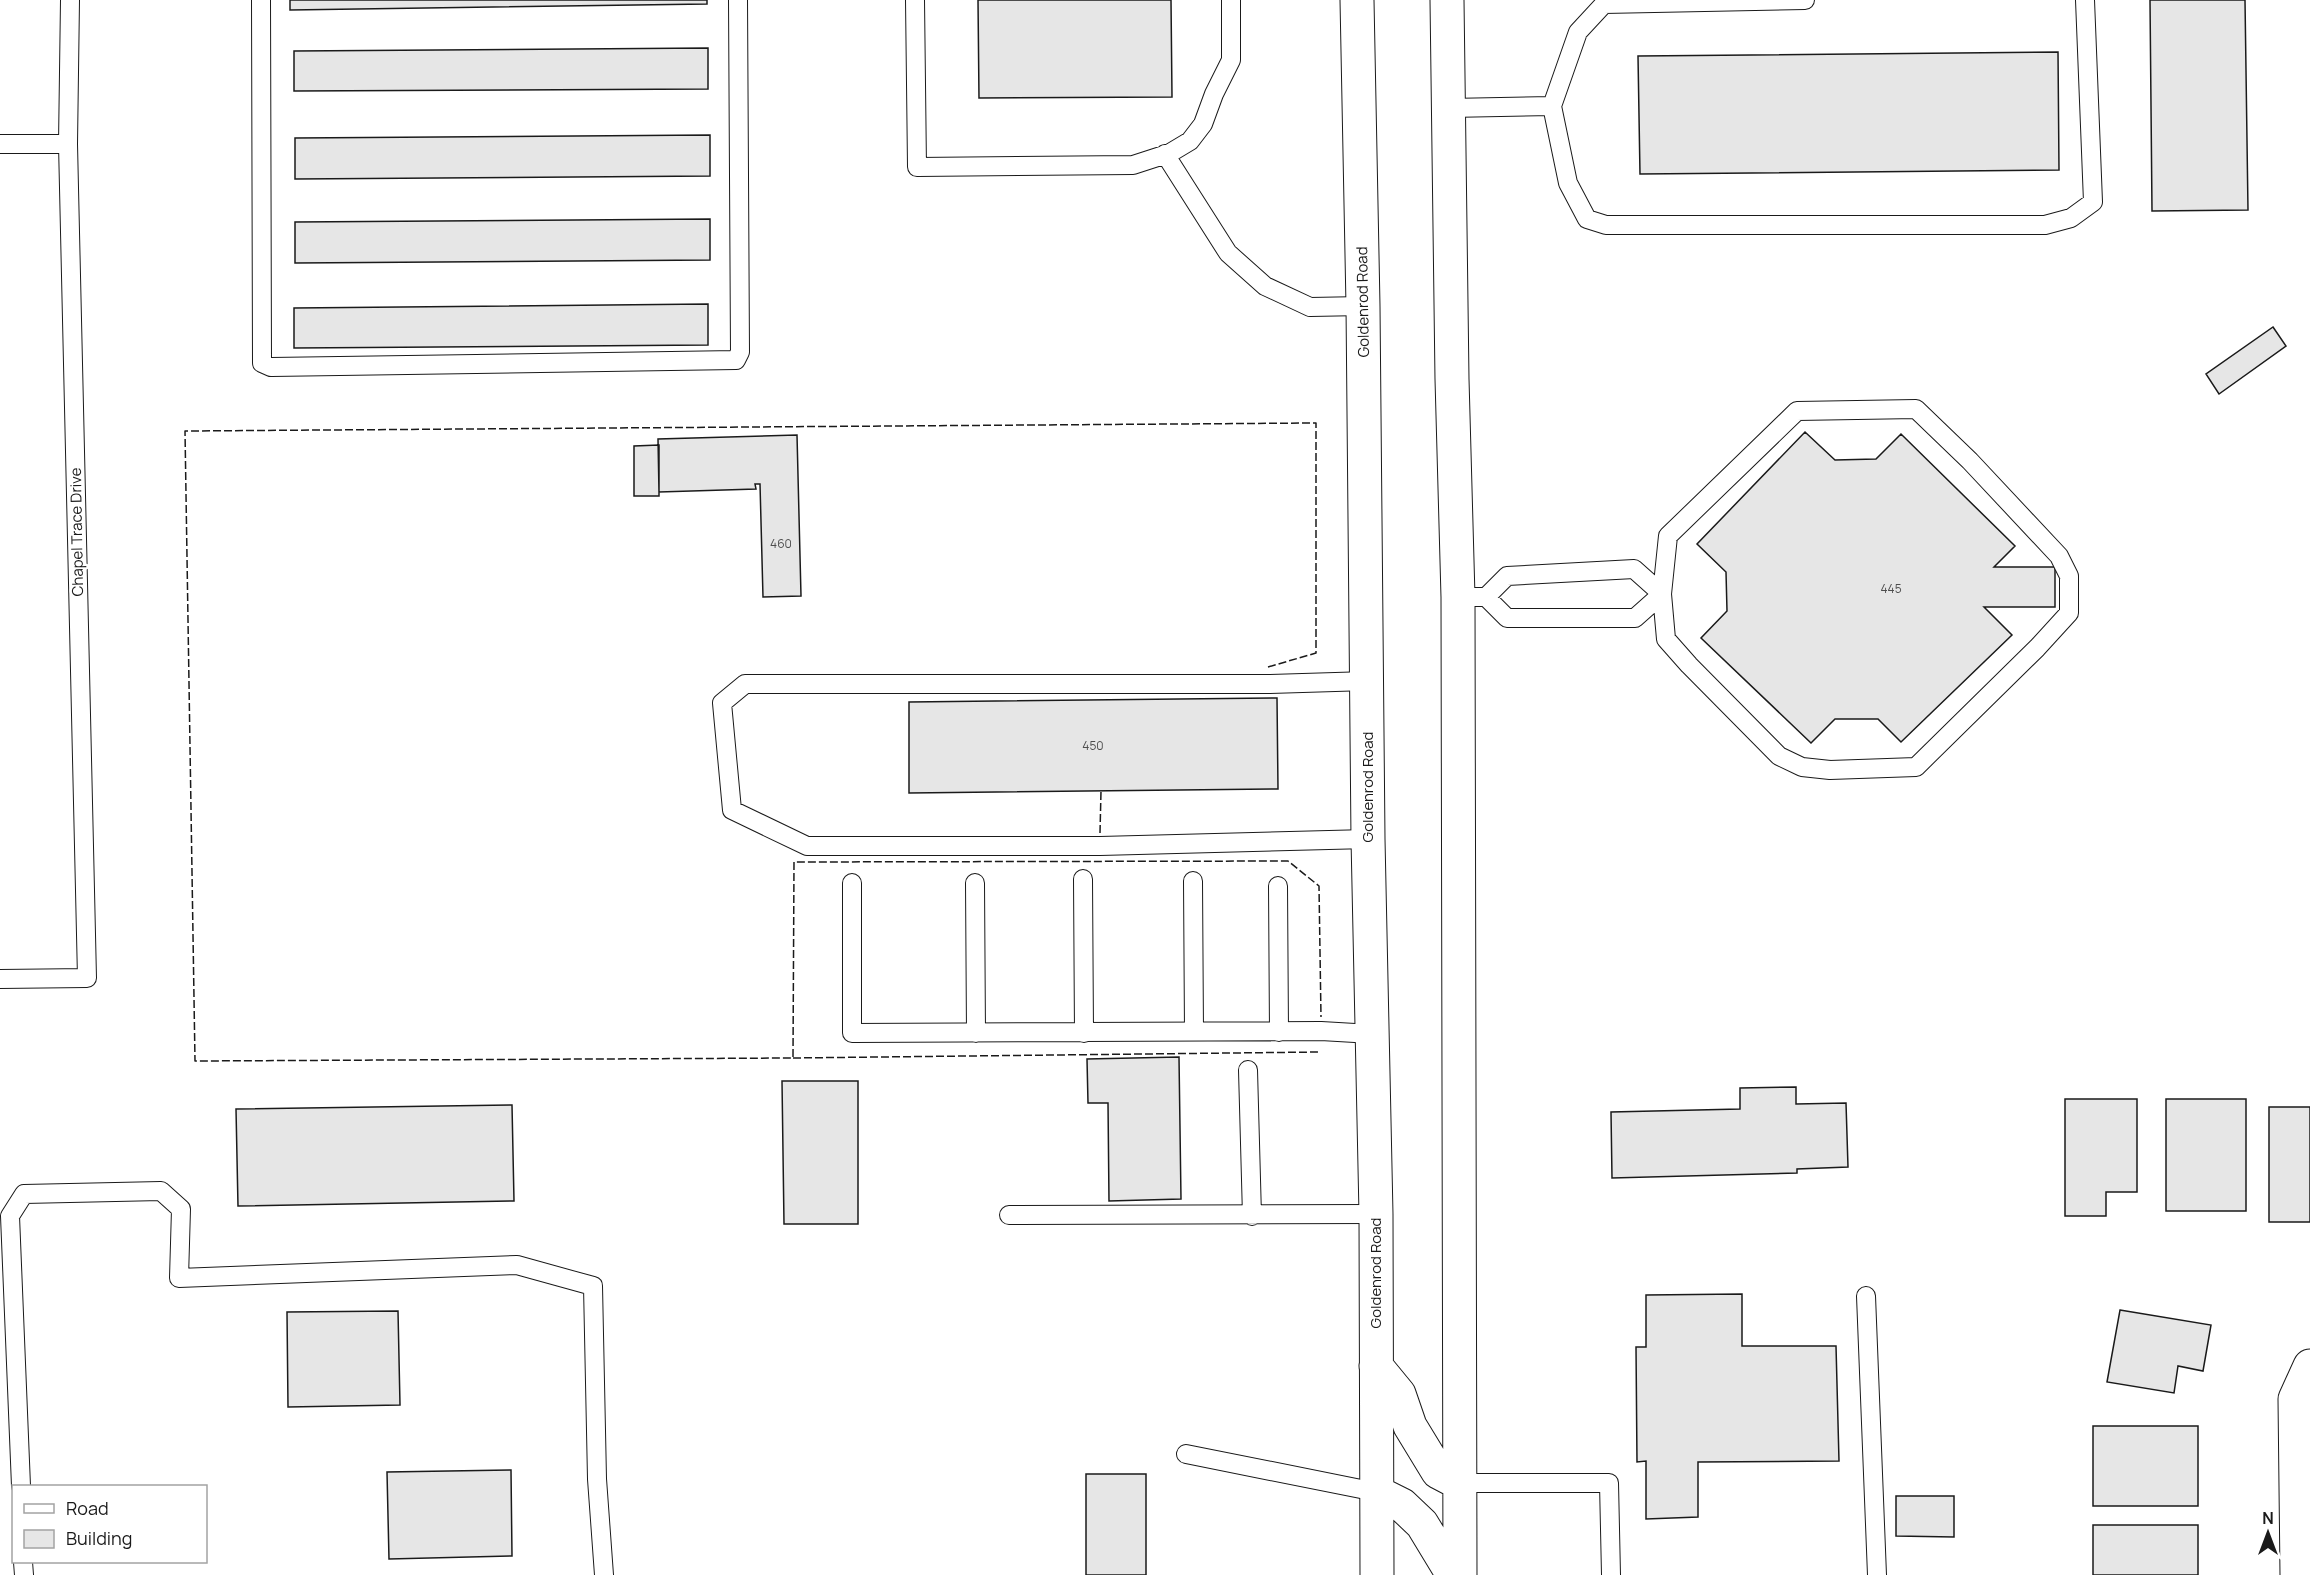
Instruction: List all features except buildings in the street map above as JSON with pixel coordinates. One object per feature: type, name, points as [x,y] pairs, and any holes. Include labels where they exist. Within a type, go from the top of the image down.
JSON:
[{"type":"main road","name":"Goldenrod Road","points":[[1357,0],[1368,681],[1368,840],[1376,1214],[1377,1575]]},
{"type":"main road","points":[[1427,0],[1448,49]]},
{"type":"main road","points":[[1447,0],[1452,379],[1472,597],[1459,1483],[1460,1575]]},
{"type":"main road","points":[[1376,1366],[1400,1394],[1410,1426],[1438,1472],[1459,1483]]},
{"type":"main road","points":[[2296,1575],[2295,1400],[2310,1366]]},
{"type":"main road","points":[[1376,1492],[1402,1504],[1422,1524],[1453,1575]]},
{"type":"lane","name":"Chapel Trace Drive","points":[[0,979],[87,978],[68,144],[70,0]]},
{"type":"lane","points":[[261,0],[262,363],[271,367],[736,360],[740,352],[738,0]]},
{"type":"lane","points":[[915,0],[916,167],[1132,165],[1165,154],[1190,141],[1203,124],[1214,94],[1231,60],[1231,0]]},
{"type":"lane","points":[[1805,0],[1605,4],[1578,32],[1552,106],[1568,183],[1587,219],[1606,225],[2045,225],[2071,218],[2093,202],[2085,0]]},
{"type":"lane","points":[[1449,108],[1552,106]]},
{"type":"lane","points":[[0,144],[68,144]]},
{"type":"lane","points":[[1165,154],[1228,253],[1265,286],[1310,307],[1363,306]]},
{"type":"lane","points":[[1472,597],[1507,576],[1634,569],[1662,594],[1666,639],[1779,756],[1802,767],[1830,770],[1916,767],[2037,648],[2068,614],[2068,576],[2059,556],[1970,461],[1916,409],[1797,411],[1668,536],[1662,594],[1635,618],[1507,618],[1472,597]]},
{"type":"lane","points":[[1368,681],[1268,684],[746,684],[722,704],[732,810],[807,846],[1100,846],[1368,840]]},
{"type":"lane","points":[[1083,879],[1084,1033]]},
{"type":"lane","points":[[1192,881],[1194,1032]]},
{"type":"lane","points":[[852,883],[852,1033],[1321,1031],[1372,1034]]},
{"type":"lane","points":[[975,884],[976,1033]]},
{"type":"lane","points":[[1278,885],[1279,1032]]},
{"type":"lane","points":[[1248,1070],[1252,1216]]},
{"type":"lane","points":[[21,1485],[10,1216],[24,1194],[161,1191],[181,1209],[180,1278],[517,1265],[593,1286],[597,1479],[604,1575]]},
{"type":"lane","points":[[1009,1215],[1376,1214]]},
{"type":"lane","points":[[1866,1296],[1877,1575]]},
{"type":"lane","points":[[1186,1454],[1376,1492]]},
{"type":"lane","points":[[1459,1483],[1609,1483],[1611,1575]]},
{"type":"fence","points":[[1268,667],[1316,653],[1316,423],[185,431],[195,1061],[793,1058],[794,862],[1288,861],[1319,886],[1321,1017]]},
{"type":"fence","points":[[1100,833],[1101,791]]},
{"type":"fence","points":[[793,1058],[1320,1052]]}]
